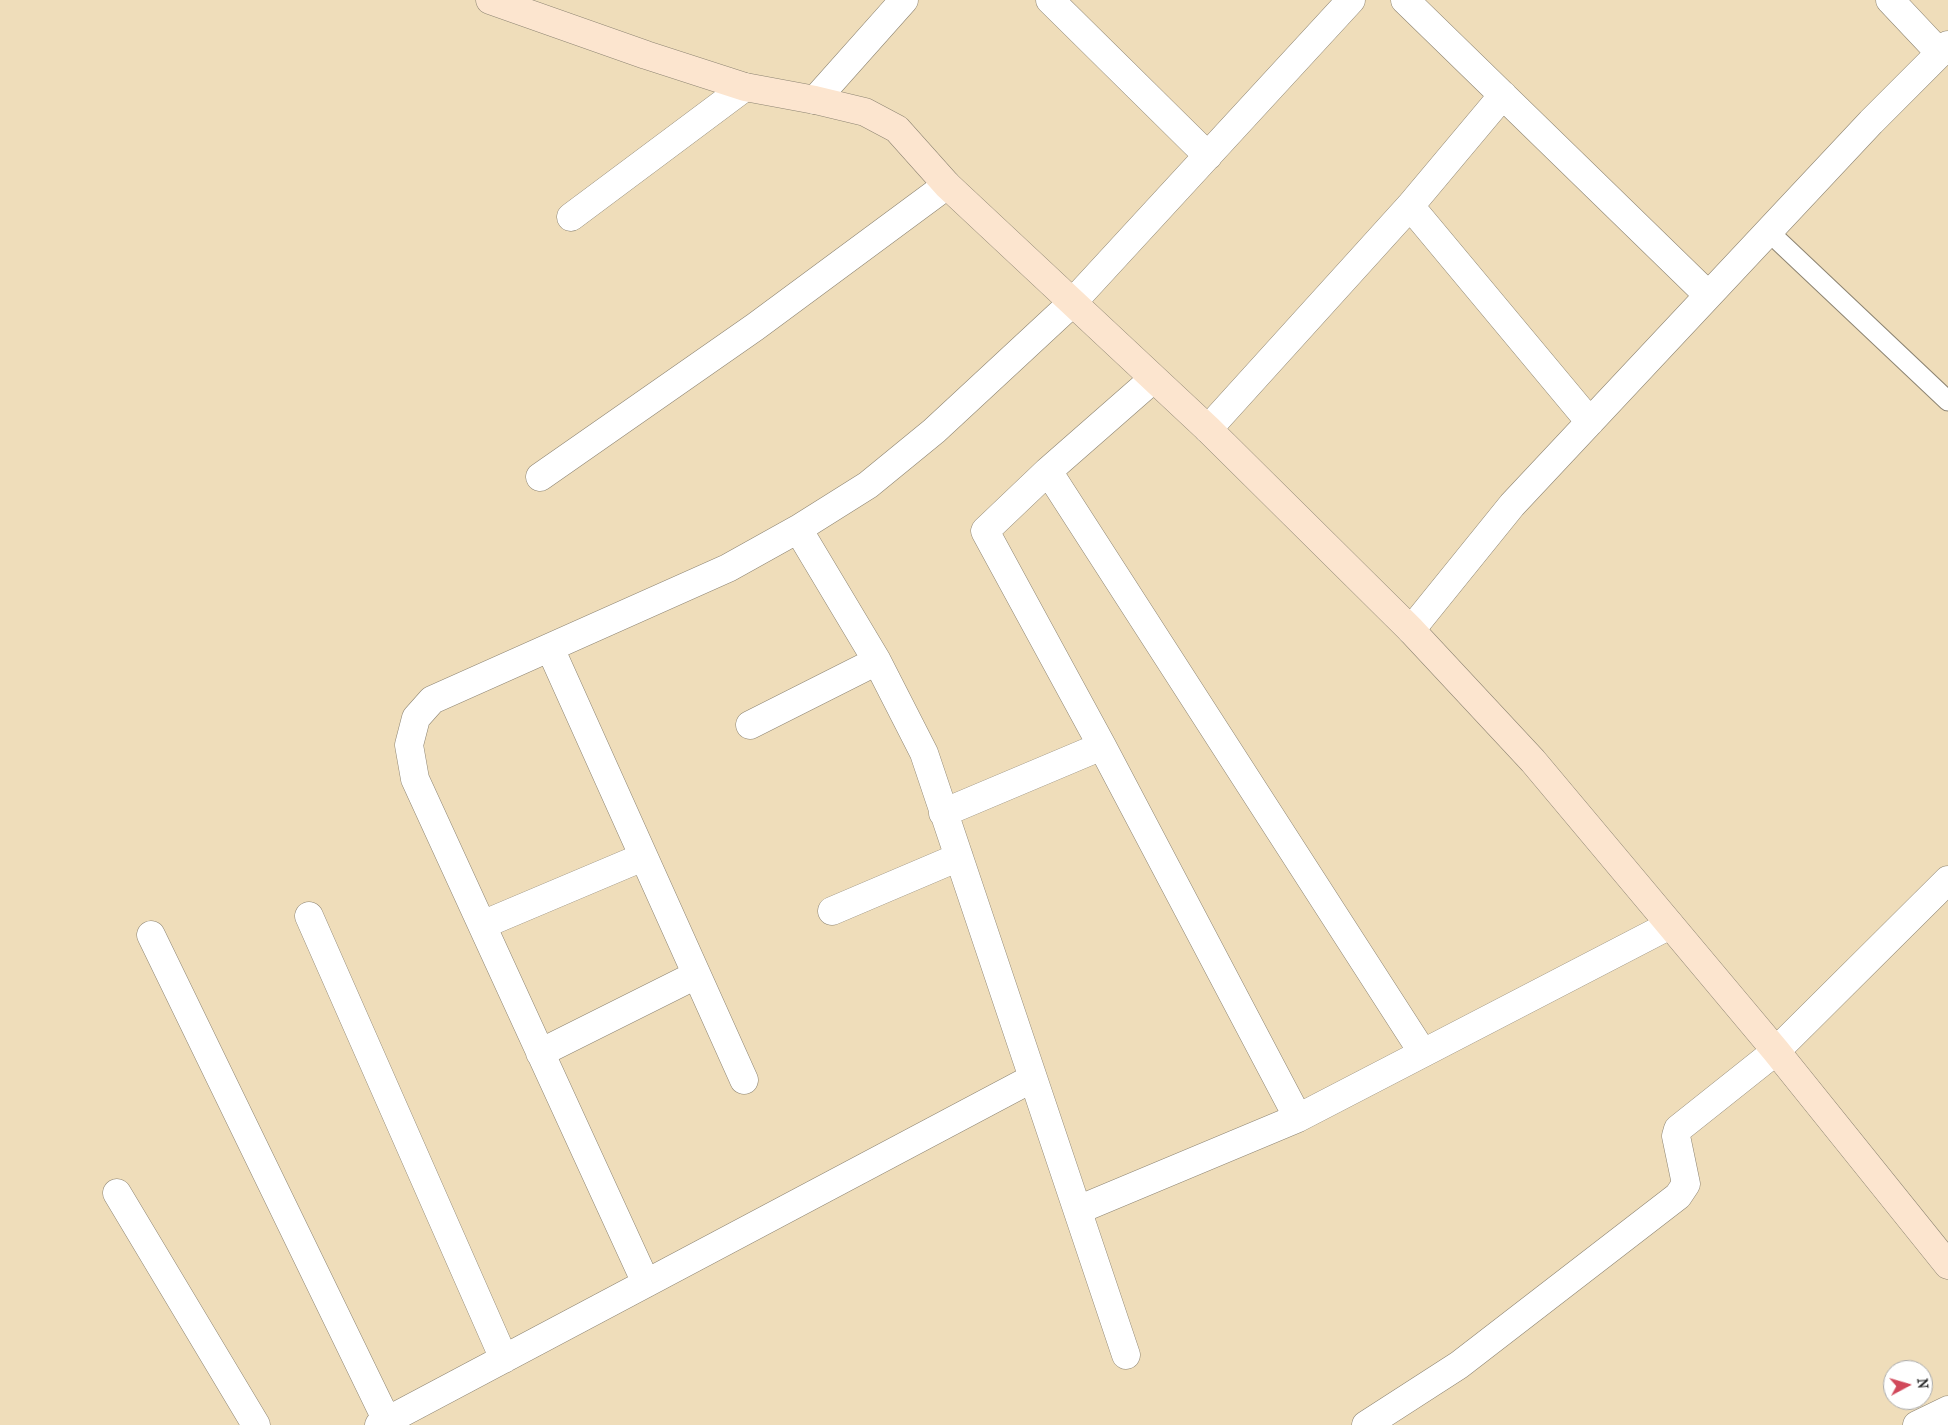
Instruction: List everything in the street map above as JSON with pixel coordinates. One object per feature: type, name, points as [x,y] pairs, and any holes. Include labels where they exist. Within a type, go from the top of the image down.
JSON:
[{"type":"street","points":[[490,0],[646,55],[745,87],[815,100],[865,112],[897,129],[947,185],[1208,429],[1411,630],[1533,761],[1776,1051],[1948,1264]]},
{"type":"street","points":[[815,100],[904,0]]},
{"type":"street","points":[[1050,0],[1208,156]]},
{"type":"street","points":[[646,1284],[415,779],[409,745],[416,718],[432,700],[728,568],[798,530],[868,485],[934,431],[1072,303],[1351,0]]},
{"type":"street","points":[[1405,0],[1708,295]]},
{"type":"street","points":[[1411,630],[1512,505],[1768,231],[1944,49],[1890,0]]},
{"type":"street","points":[[571,217],[745,87]]},
{"type":"street","points":[[1208,429],[1410,206],[1503,95]]},
{"type":"street","points":[[540,477],[755,327],[947,185]]},
{"type":"street","points":[[1410,206],[1590,422]]},
{"type":"street","points":[[1153,379],[1048,471],[985,531],[1102,746],[1298,1118]]},
{"type":"street","points":[[1048,471],[1423,1053]]},
{"type":"street","points":[[798,530],[878,662],[924,753],[1126,1355]]},
{"type":"street","points":[[550,648],[744,1080]]},
{"type":"street","points":[[750,725],[878,662]]},
{"type":"street","points":[[943,813],[1102,746]]},
{"type":"street","points":[[482,925],[643,857]]},
{"type":"street","points":[[832,911],[958,858]]},
{"type":"street","points":[[1366,1425],[1459,1365],[1678,1196],[1686,1184],[1676,1136],[1678,1129],[1776,1051],[1948,880]]},
{"type":"street","points":[[309,916],[504,1359]]},
{"type":"street","points":[[1078,1210],[1298,1118],[1670,925]]},
{"type":"street","points":[[150,935],[393,1421],[504,1359],[1033,1078]]},
{"type":"street","points":[[540,1053],[696,976]]},
{"type":"street","points":[[117,1193],[256,1425]]},
{"type":"street","points":[[1916,1425],[1948,1410]]},
{"type":"lane","points":[[1768,231],[1948,401]]}]
